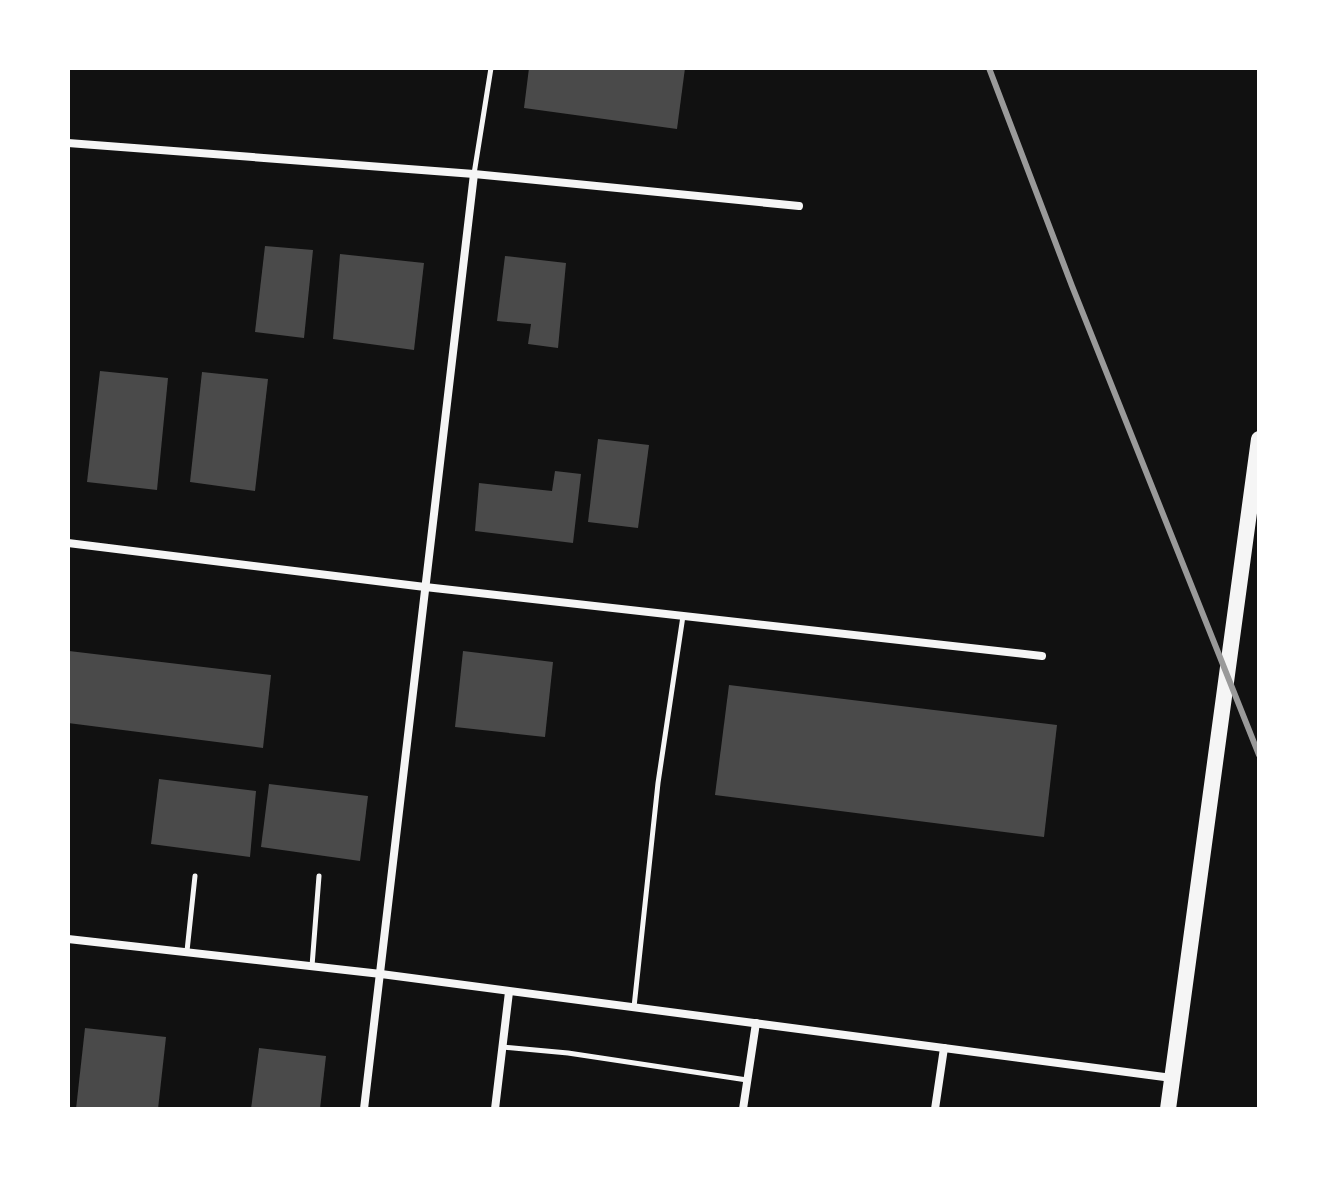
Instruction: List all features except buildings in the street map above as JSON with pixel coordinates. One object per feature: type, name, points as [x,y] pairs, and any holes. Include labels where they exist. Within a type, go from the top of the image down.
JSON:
[{"type":"main road","points":[[1168,1109],[1259,439]]},
{"type":"street","points":[[68,143],[474,174],[799,206]]},
{"type":"street","points":[[364,1109],[474,174]]},
{"type":"street","points":[[68,543],[425,587],[1042,656]]},
{"type":"street","points":[[68,939],[381,974],[1172,1078]]},
{"type":"street","points":[[495,1109],[509,992]]},
{"type":"street","points":[[743,1109],[756,1023]]},
{"type":"street","points":[[935,1109],[944,1048]]},
{"type":"lane","points":[[474,174],[491,68]]},
{"type":"lane","points":[[634,1007],[658,783],[683,616]]},
{"type":"lane","points":[[187,952],[195,876]]},
{"type":"lane","points":[[312,966],[319,876]]},
{"type":"lane","points":[[503,1047],[568,1053],[747,1080]]},
{"type":"railway","points":[[989,68],[1072,286],[1259,755]]}]
